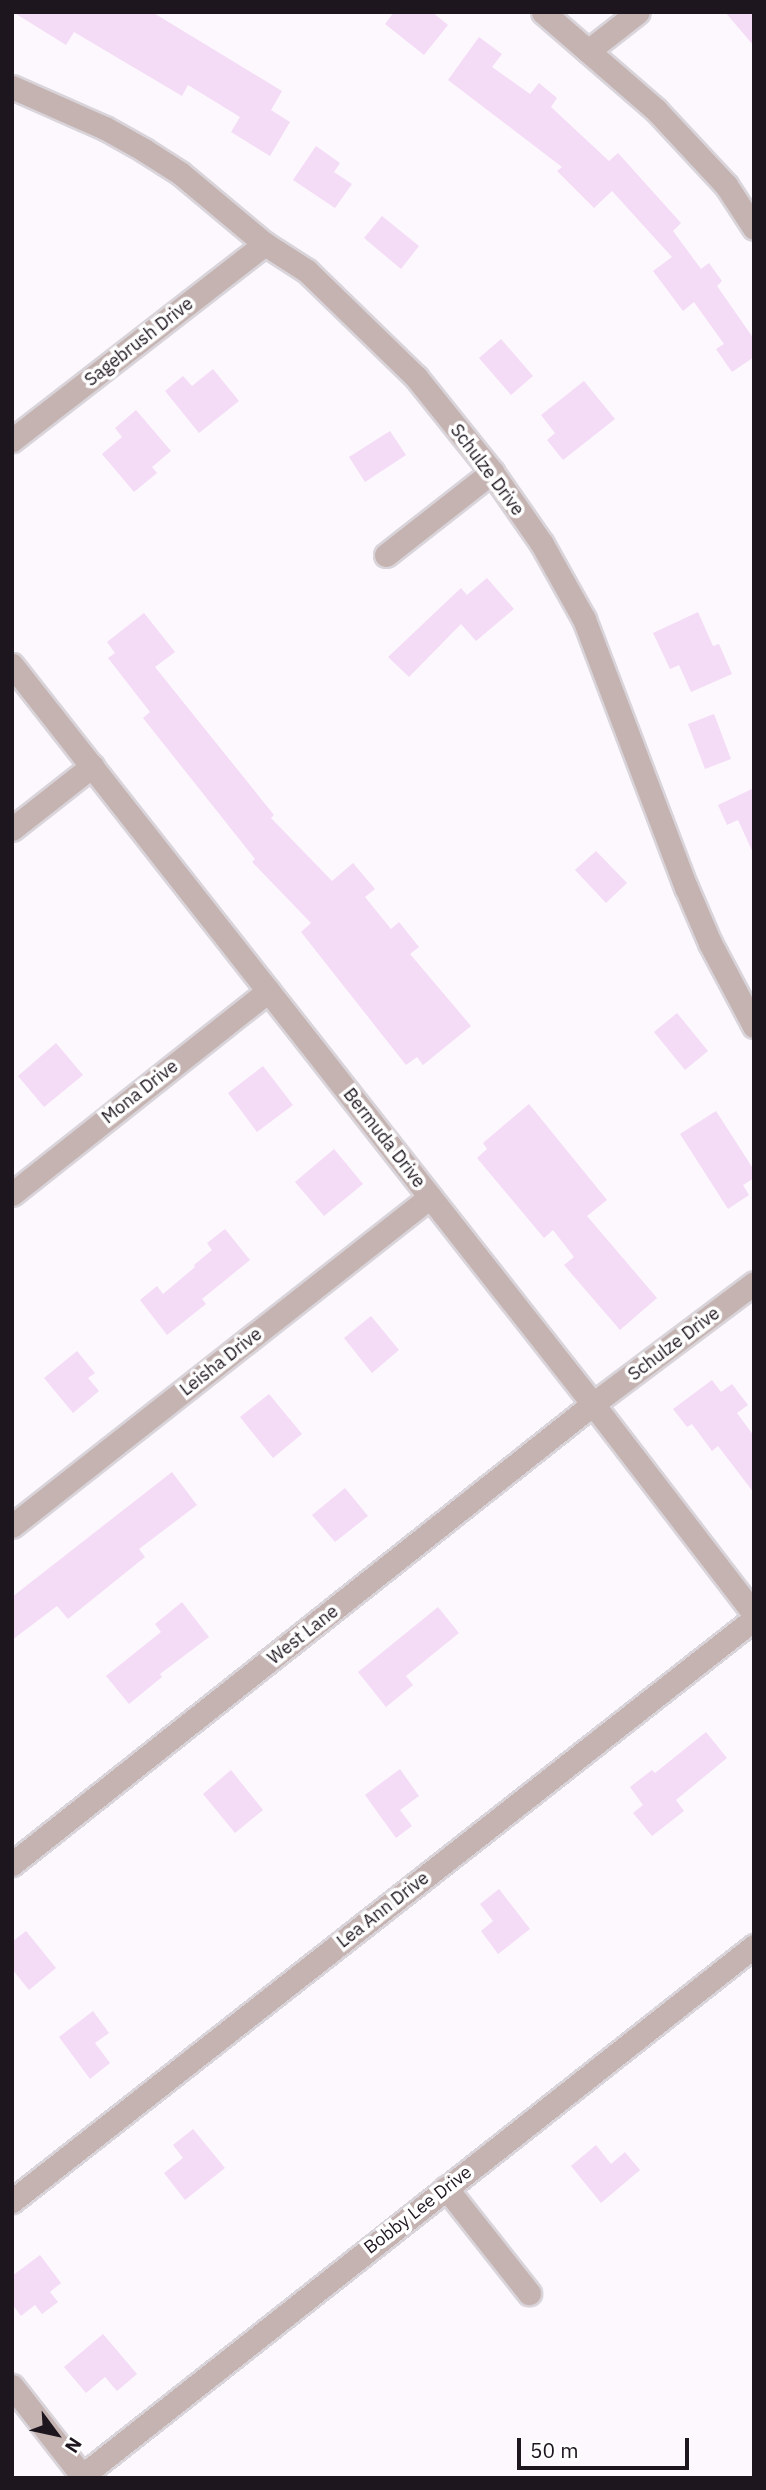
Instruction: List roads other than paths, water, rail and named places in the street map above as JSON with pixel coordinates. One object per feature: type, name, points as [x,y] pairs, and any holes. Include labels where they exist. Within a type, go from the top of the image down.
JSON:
[{"type":"street","points":[[543,12],[665,120],[726,185],[754,228]]},
{"type":"street","points":[[588,51],[638,12]]},
{"type":"street","name":"Schulze Drive","points":[[12,87],[105,128],[144,150],[180,173],[265,244],[307,271],[416,377],[492,472],[542,544],[584,619],[686,887],[710,943],[754,1026]]},
{"type":"street","name":"Sagebrush Drive","points":[[12,440],[265,244]]},
{"type":"street","points":[[386,555],[492,472]]},
{"type":"street","name":"Bermuda Drive","points":[[12,665],[593,1404],[754,1614]]},
{"type":"street","points":[[12,829],[92,766]]},
{"type":"street","name":"Mona Drive","points":[[12,1194],[268,991]]},
{"type":"street","name":"Leisha Drive","points":[[12,1526],[430,1198]]},
{"type":"street","name":"Schulze Drive","points":[[593,1404],[754,1283]]},
{"type":"street","name":"West Lane","points":[[12,1864],[593,1404]]},
{"type":"street","name":"Lea Ann Drive","points":[[12,2201],[754,1619]]},
{"type":"street","name":"Bobby Lee Drive","points":[[83,2477],[754,1946]]},
{"type":"street","points":[[446,2188],[529,2293]]},
{"type":"street","points":[[12,2386],[83,2477]]}]
